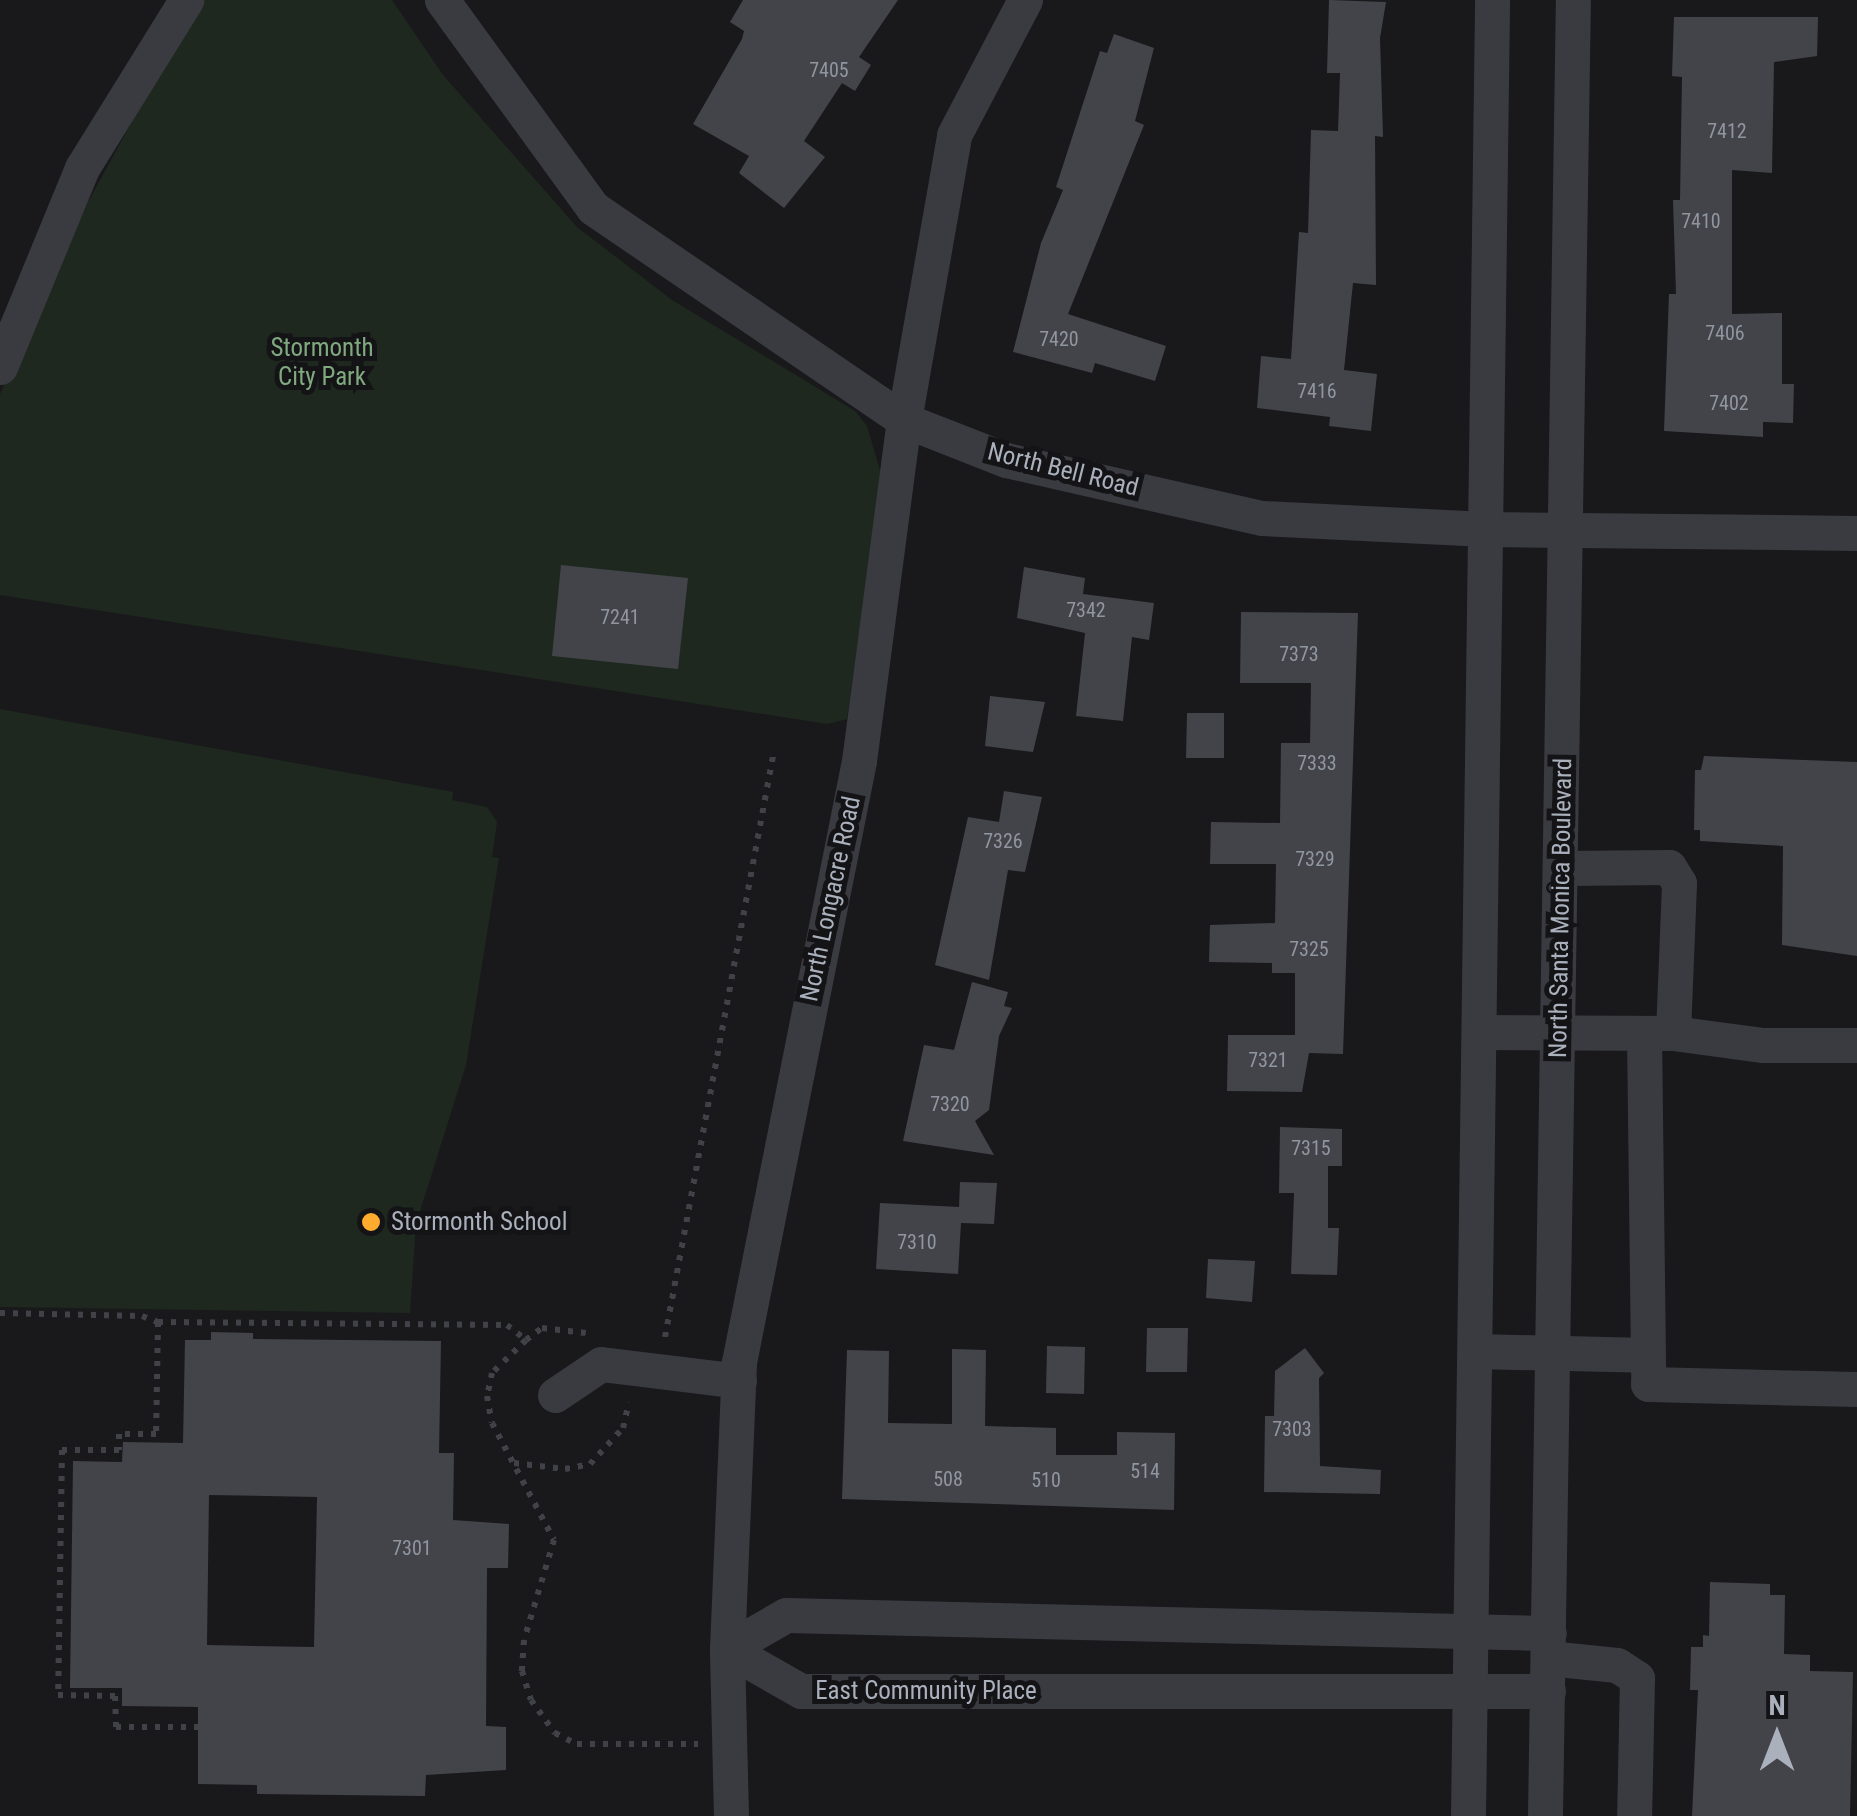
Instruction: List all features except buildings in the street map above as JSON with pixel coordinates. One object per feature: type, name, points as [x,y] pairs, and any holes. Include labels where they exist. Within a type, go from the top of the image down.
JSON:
[{"type":"street","points":[[0,368],[82,168],[186,0]]},
{"type":"street","name":"North Bell Road","points":[[442,0],[593,208],[904,420],[1006,460],[1262,518],[1486,529],[1857,533]]},
{"type":"street","name":"North Longacre Road","points":[[731,1816],[727,1649],[739,1381],[859,761],[904,420],[954,135],[1025,0]]},
{"type":"street","points":[[1468,1816],[1492,0]]},
{"type":"street","name":"North Santa Monica Boulevard","points":[[1546,1816],[1573,0]]},
{"type":"street","points":[[1562,868],[1669,867],[1679,882],[1659,1033],[1648,1384],[1857,1389]]},
{"type":"street","points":[[1480,1032],[1659,1033],[1764,1044],[1857,1045]]},
{"type":"street","points":[[1475,1351],[1646,1354]]},
{"type":"street","points":[[555,1395],[601,1364],[739,1381]]},
{"type":"street","points":[[727,1649],[786,1615],[1472,1630],[1548,1661],[1617,1665],[1637,1678],[1634,1816]]},
{"type":"street","name":"East Community Place","points":[[727,1649],[801,1691],[1470,1689],[1548,1661]]},
{"type":"path","points":[[650,1338],[665,1340],[773,756]]},
{"type":"path","points":[[0,1313],[142,1316],[158,1322],[507,1325],[526,1340]]},
{"type":"path","points":[[158,1322],[156,1434],[119,1434],[119,1450],[62,1450],[58,1695],[115,1696],[116,1726],[198,1727]]},
{"type":"path","points":[[605,1334],[542,1328],[492,1374],[486,1396],[513,1462],[554,1540],[522,1671],[531,1700],[555,1733],[576,1744],[729,1744]]},
{"type":"path","points":[[513,1462],[565,1469],[590,1464],[623,1428],[630,1399]]},
{"type":"green space","name":"Stormonth City Park","points":[[199,0],[392,0],[443,75],[577,227],[672,300],[855,411],[867,426],[881,474],[847,719],[827,724],[0,595],[0,394],[88,202]]},
{"type":"green space","points":[[0,709],[453,792],[452,800],[487,807],[497,822],[492,857],[499,858],[466,1065],[416,1224],[410,1313],[0,1307]]},
{"type":"place","name":"Stormonth School","points":[[371,1222]]}]
